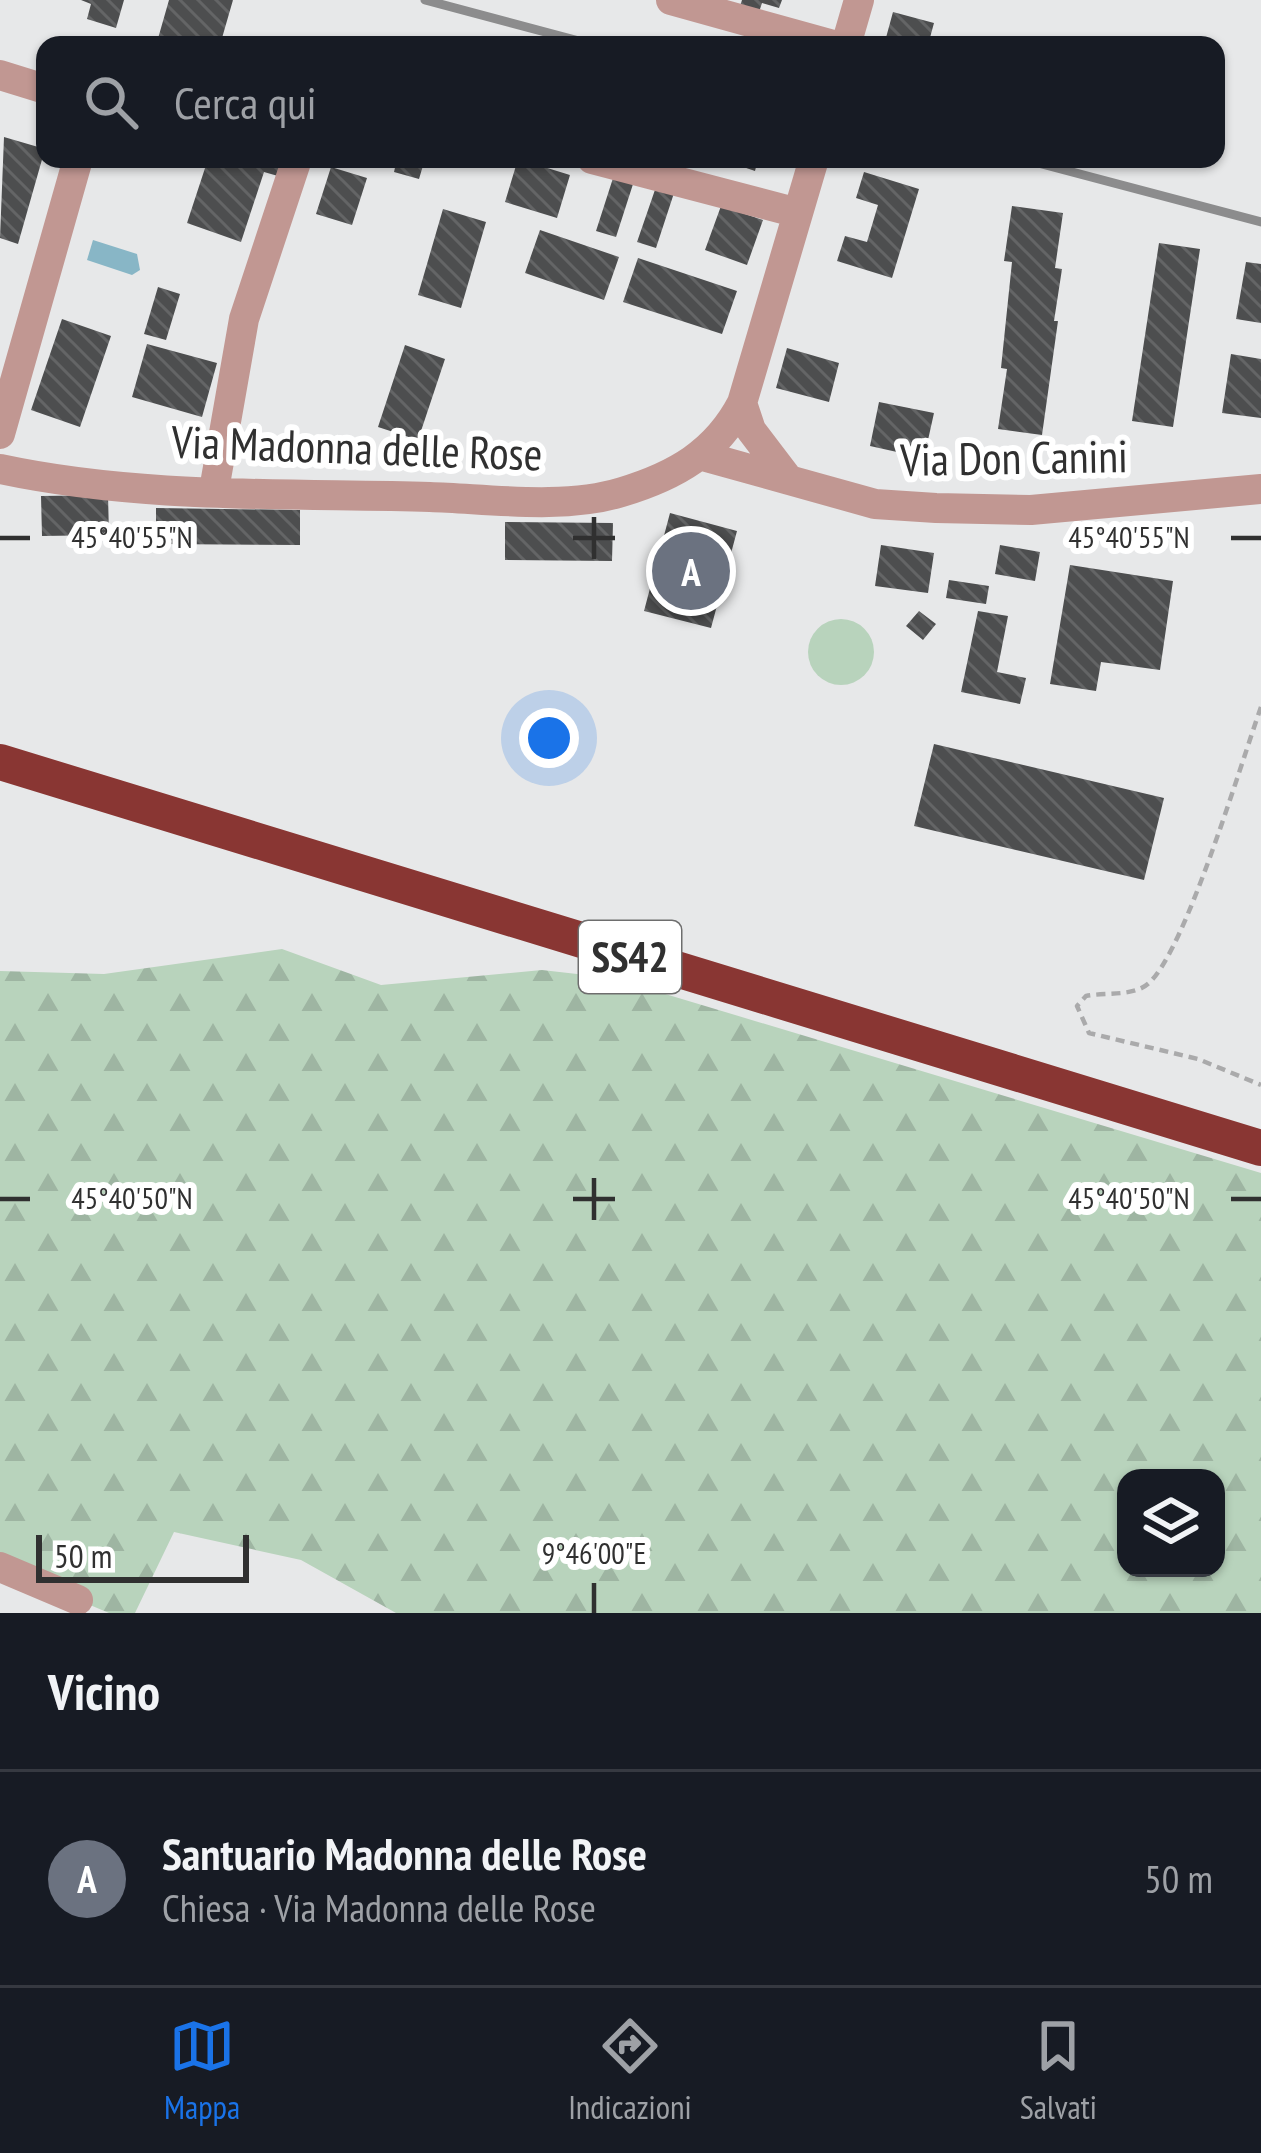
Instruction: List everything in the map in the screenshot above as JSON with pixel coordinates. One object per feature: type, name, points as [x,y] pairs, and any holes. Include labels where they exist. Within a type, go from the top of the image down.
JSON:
[{"type":"highway","name":"SS42","points":[[0,762],[1261,1148]]},
{"type":"street","points":[[671,0],[801,36]]},
{"type":"street","points":[[849,36],[859,0]]},
{"type":"street","points":[[0,75],[36,85]]},
{"type":"street","points":[[0,434],[75,168]]},
{"type":"street","points":[[214,490],[244,319],[294,168]]},
{"type":"street","points":[[626,168],[798,213]]},
{"type":"street","points":[[703,456],[726,434],[742,404],[811,168]]},
{"type":"street","points":[[742,404],[752,430],[786,476]]},
{"type":"street","name":"Via Madonna delle Rose","points":[[0,469],[46,479],[214,490],[563,501],[618,494],[703,456]]},
{"type":"street","name":"Via Don Canini","points":[[703,456],[875,504],[936,508],[1031,510],[1261,489]]},
{"type":"street","points":[[0,1568],[78,1600]]},
{"type":"path","points":[[1261,706],[1185,919],[1149,984],[1132,992],[1086,995],[1077,1006],[1089,1033],[1198,1059],[1261,1085]]},
{"type":"green space","points":[[841,619],[864,629],[874,652],[864,675],[841,685],[818,675],[808,652],[818,629]]},
{"type":"green space","points":[[282,949],[381,985],[542,970],[612,978],[1261,1173],[1261,1613],[396,1613],[301,1560],[174,1532],[135,1613],[109,1613],[0,1567],[0,971],[104,974]]},
{"type":"water","points":[[93,240],[137,254],[140,270],[132,275],[87,260]]},
{"type":"building","points":[[81,0],[124,0],[116,28],[87,19],[91,4]]},
{"type":"building","points":[[169,0],[233,0],[223,36],[159,36]]},
{"type":"building","points":[[742,0],[782,0],[779,8],[762,3],[758,15],[739,9]]},
{"type":"building","points":[[893,12],[934,23],[930,36],[886,36]]},
{"type":"building","points":[[4,137],[36,146],[40,168],[18,244],[0,238]]},
{"type":"building","points":[[205,168],[289,168],[285,178],[264,172],[241,242],[187,223]]},
{"type":"building","points":[[331,168],[367,178],[352,225],[316,214]]},
{"type":"building","points":[[395,168],[422,168],[419,179],[394,172]]},
{"type":"building","points":[[515,168],[547,168],[570,175],[557,218],[505,202]]},
{"type":"building","points":[[864,172],[919,189],[892,278],[837,261],[845,236],[867,242],[878,205],[856,198]]},
{"type":"building","points":[[614,175],[634,181],[616,237],[596,231]]},
{"type":"building","points":[[657,184],[675,190],[656,248],[637,242]]},
{"type":"building","points":[[721,206],[763,220],[747,265],[705,250]]},
{"type":"building","points":[[1012,206],[1063,213],[1055,268],[1062,269],[1054,321],[1058,321],[1042,435],[998,429],[1007,369],[1001,368],[1012,262],[1004,261]]},
{"type":"building","points":[[443,209],[486,222],[461,308],[418,295]]},
{"type":"building","points":[[540,230],[619,257],[604,300],[525,273]]},
{"type":"building","points":[[1159,243],[1200,249],[1173,427],[1132,421]]},
{"type":"building","points":[[638,258],[737,291],[722,334],[623,302]]},
{"type":"building","points":[[1246,262],[1261,264],[1261,323],[1236,319]]},
{"type":"building","points":[[158,287],[180,294],[166,340],[144,334]]},
{"type":"building","points":[[62,319],[111,336],[80,427],[31,410]]},
{"type":"building","points":[[147,344],[217,363],[202,417],[132,397]]},
{"type":"building","points":[[405,345],[445,359],[418,440],[378,427]]},
{"type":"building","points":[[787,348],[839,363],[829,402],[776,388]]},
{"type":"building","points":[[1231,354],[1261,359],[1261,418],[1222,413]]},
{"type":"building","points":[[879,402],[934,413],[924,458],[870,446]]},
{"type":"building","points":[[108,495],[109,535],[42,536],[41,496]]},
{"type":"building","points":[[156,508],[300,510],[300,545],[156,544]]},
{"type":"building","points":[[670,513],[737,531],[711,628],[644,611]]},
{"type":"building","points":[[505,522],[613,523],[612,561],[505,560]]},
{"type":"building","points":[[881,545],[934,553],[928,593],[875,586]]},
{"type":"building","points":[[1000,545],[1040,552],[1035,581],[995,574]]},
{"type":"building","points":[[1070,565],[1173,581],[1160,670],[1101,662],[1096,691],[1050,684]]},
{"type":"building","points":[[949,580],[989,586],[986,604],[946,598]]},
{"type":"building","points":[[919,611],[936,624],[923,640],[906,626]]},
{"type":"building","points":[[978,611],[1008,616],[997,672],[1026,678],[1020,704],[961,692]]},
{"type":"building","points":[[934,744],[1164,798],[1144,880],[914,826]]},
{"type":"railway","points":[[425,0],[560,36]]},
{"type":"railway","points":[[1057,168],[1261,222]]},
{"type":"place","name":"Santuario Madonna delle Rose","points":[[691,571]]}]
